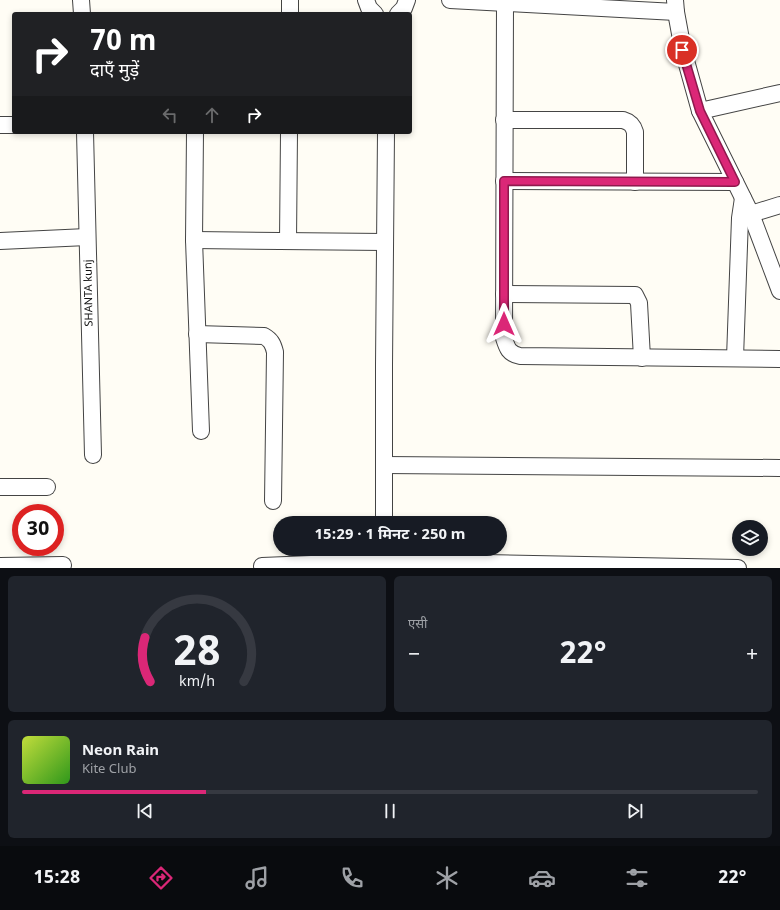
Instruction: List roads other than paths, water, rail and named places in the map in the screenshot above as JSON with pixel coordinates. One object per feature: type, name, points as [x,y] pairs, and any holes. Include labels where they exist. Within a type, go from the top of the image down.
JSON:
[{"type":"street","points":[[81,0],[82,12]]},
{"type":"street","points":[[290,0],[290,12]]},
{"type":"street","points":[[366,0],[369,8],[373,12]]},
{"type":"street","points":[[400,12],[404,8],[406,0]]},
{"type":"street","points":[[450,0],[505,3],[676,6],[682,50],[700,111],[751,214],[780,291]]},
{"type":"street","points":[[505,3],[504,338],[508,350],[513,355],[520,356],[780,359]]},
{"type":"street","points":[[700,111],[780,93]]},
{"type":"street","points":[[504,120],[629,121],[635,132],[635,182]]},
{"type":"street","points":[[0,125],[12,125]]},
{"type":"street","name":"SHANTA kunj","points":[[85,134],[93,455]]},
{"type":"street","points":[[195,134],[194,240],[201,431]]},
{"type":"street","points":[[288,242],[289,134]]},
{"type":"street","points":[[384,516],[386,134]]},
{"type":"street","points":[[504,181],[735,182]]},
{"type":"street","points":[[735,358],[740,218],[743,198]]},
{"type":"street","points":[[751,214],[780,205]]},
{"type":"street","points":[[0,241],[88,237]]},
{"type":"street","points":[[194,240],[385,242]]},
{"type":"street","points":[[504,294],[635,295],[639,303],[642,358]]},
{"type":"street","points":[[197,334],[264,336],[270,340],[273,345],[275,352],[273,501]]},
{"type":"street","points":[[384,466],[780,468]]},
{"type":"street","points":[[0,487],[47,487]]},
{"type":"street","points":[[262,566],[320,566],[379,556]]},
{"type":"street","points":[[395,556],[491,566],[738,568]]},
{"type":"street","points":[[0,566],[63,565]]}]
